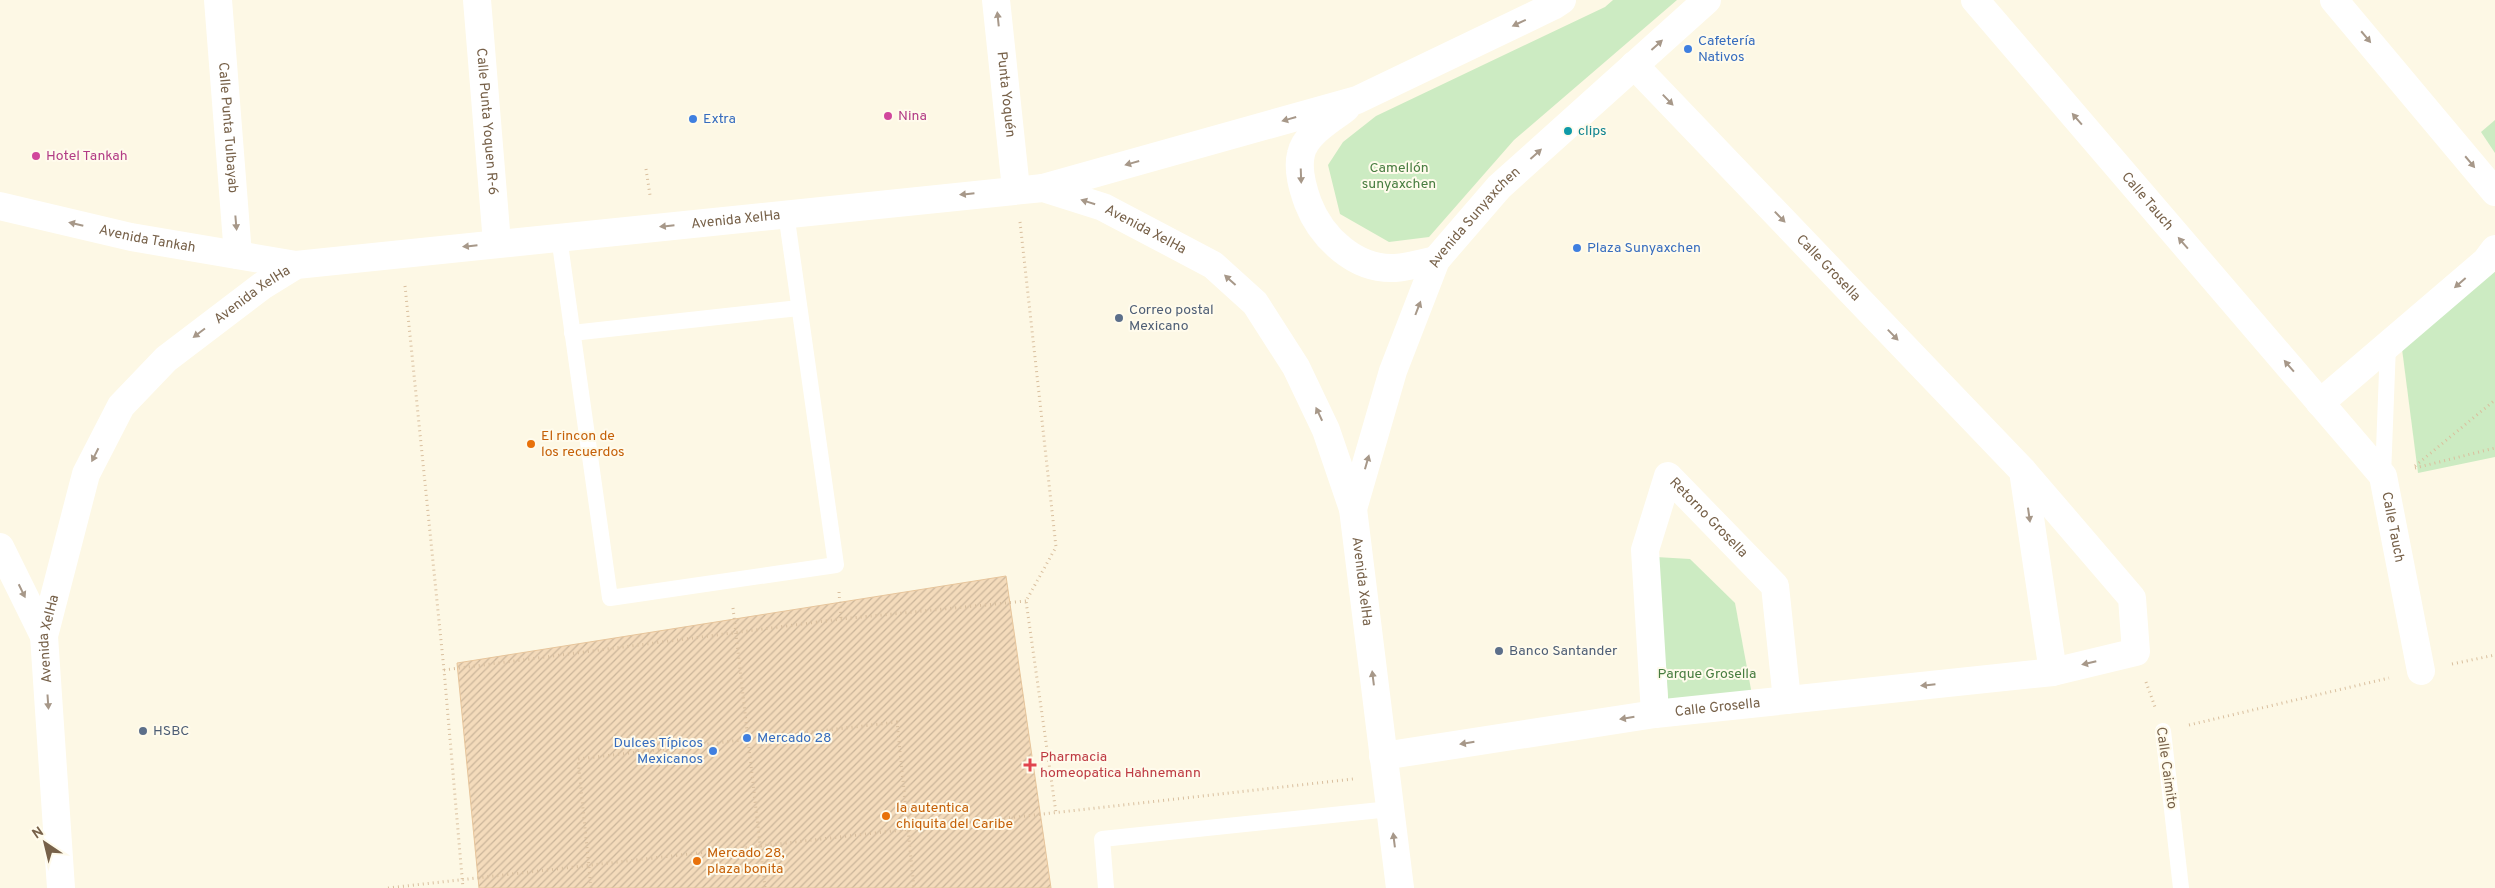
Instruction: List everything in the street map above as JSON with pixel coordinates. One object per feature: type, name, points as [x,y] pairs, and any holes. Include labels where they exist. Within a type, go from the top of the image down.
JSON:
[{"type":"street","name":"Calle Punta Tulbayab","points":[[218,0],[238,255]]},
{"type":"street","name":"Calle Punta Yoquen R-6","points":[[477,0],[497,244]]},
{"type":"street","name":"Punta Yoquén","points":[[996,0],[1016,189]]},
{"type":"street","points":[[1043,188],[1357,100],[1562,0]]},
{"type":"street","name":"Avenida Sunyaxchen","points":[[1354,509],[1393,371],[1436,260],[1499,187],[1707,0]]},
{"type":"street","name":"Calle Tauch","points":[[1975,0],[2383,476],[2421,671]]},
{"type":"street","points":[[2334,0],[2495,192]]},
{"type":"street","name":"Calle Grosella","points":[[1384,766],[1654,714],[2053,672],[2136,652],[2132,598],[2023,471],[1634,65]]},
{"type":"street","points":[[1357,100],[1313,134],[1301,154],[1302,184],[1314,218],[1337,247],[1368,263],[1394,268],[1436,260]]},
{"type":"street","name":"Avenida XelHa","points":[[61,888],[44,636],[86,474],[121,406],[166,358],[262,286],[296,265],[1016,189],[1043,188],[1103,207],[1150,230],[1213,265],[1255,303],[1301,376],[1326,430],[1354,509],[1400,888]]},
{"type":"street","name":"Avenida Tankah","points":[[0,206],[131,237],[296,265]]},
{"type":"street","points":[[2320,403],[2486,260],[2495,249]]},
{"type":"street","points":[[2023,471],[2053,672]]},
{"type":"street","name":"Retorno Grosella","points":[[1654,714],[1645,550],[1668,476],[1775,586],[1787,700]]},
{"type":"street","points":[[0,547],[44,636]]},
{"type":"lane","points":[[559,237],[610,598],[836,564],[786,213]]},
{"type":"lane","points":[[572,333],[799,308]]},
{"type":"lane","points":[[2383,476],[2388,345]]},
{"type":"lane","name":"Calle Caimito","points":[[2163,731],[2181,888]]},
{"type":"lane","points":[[1106,888],[1102,839],[1390,809]]},
{"type":"path","points":[[1016,189],[1056,547],[1026,602],[1056,813]]},
{"type":"path","points":[[405,285],[444,670],[463,888]]},
{"type":"path","points":[[2495,400],[2412,468],[2495,448]]},
{"type":"path","points":[[730,580],[765,888]]},
{"type":"path","points":[[444,670],[841,619],[1026,602]]},
{"type":"path","name":"Calle Caimito","points":[[2136,652],[2163,731]]},
{"type":"path","points":[[2163,731],[2495,655]]},
{"type":"path","points":[[591,888],[578,759],[897,722],[914,888]]},
{"type":"path","points":[[388,888],[1056,813],[1384,766]]},
{"type":"green space","name":"Camellón sunyaxchen","points":[[1613,0],[1677,0],[1514,140],[1429,237],[1389,242],[1340,214],[1328,165],[1343,142],[1376,116],[1605,7]]},
{"type":"green space","points":[[2495,120],[2495,153],[2481,132]]},
{"type":"green space","points":[[2495,270],[2495,457],[2418,473],[2402,349]]},
{"type":"green space","name":"Parque Grosella","points":[[1656,557],[1690,559],[1735,603],[1755,711],[1670,722]]},
{"type":"building","name":"Mercado 28","points":[[1006,576],[1051,888],[479,888],[457,663]]},
{"type":"place","name":"Cafetería Nativos","points":[[1688,49]]},
{"type":"place","name":"Nina","points":[[888,116]]},
{"type":"place","name":"Extra","points":[[693,119]]},
{"type":"place","name":"clips","points":[[1568,131]]},
{"type":"place","name":"Hotel Tankah","points":[[36,156]]},
{"type":"place","name":"Plaza Sunyaxchen","points":[[1577,248]]},
{"type":"place","name":"Correo postal Mexicano","points":[[1119,318]]},
{"type":"place","name":"El rincon de los recuerdos","points":[[531,444]]},
{"type":"place","name":"Banco Santander","points":[[1499,651]]},
{"type":"place","name":"HSBC","points":[[143,731]]},
{"type":"place","name":"Mercado 28","points":[[747,738]]},
{"type":"place","name":"Dulces Típicos Mexicanos","points":[[713,751]]},
{"type":"place","name":"Pharmacia homeopatica Hahnemann","points":[[1030,765]]},
{"type":"place","name":"la autentica chiquita del Caribe","points":[[886,816]]},
{"type":"place","name":"Mercado 28, plaza bonita","points":[[697,861]]}]
